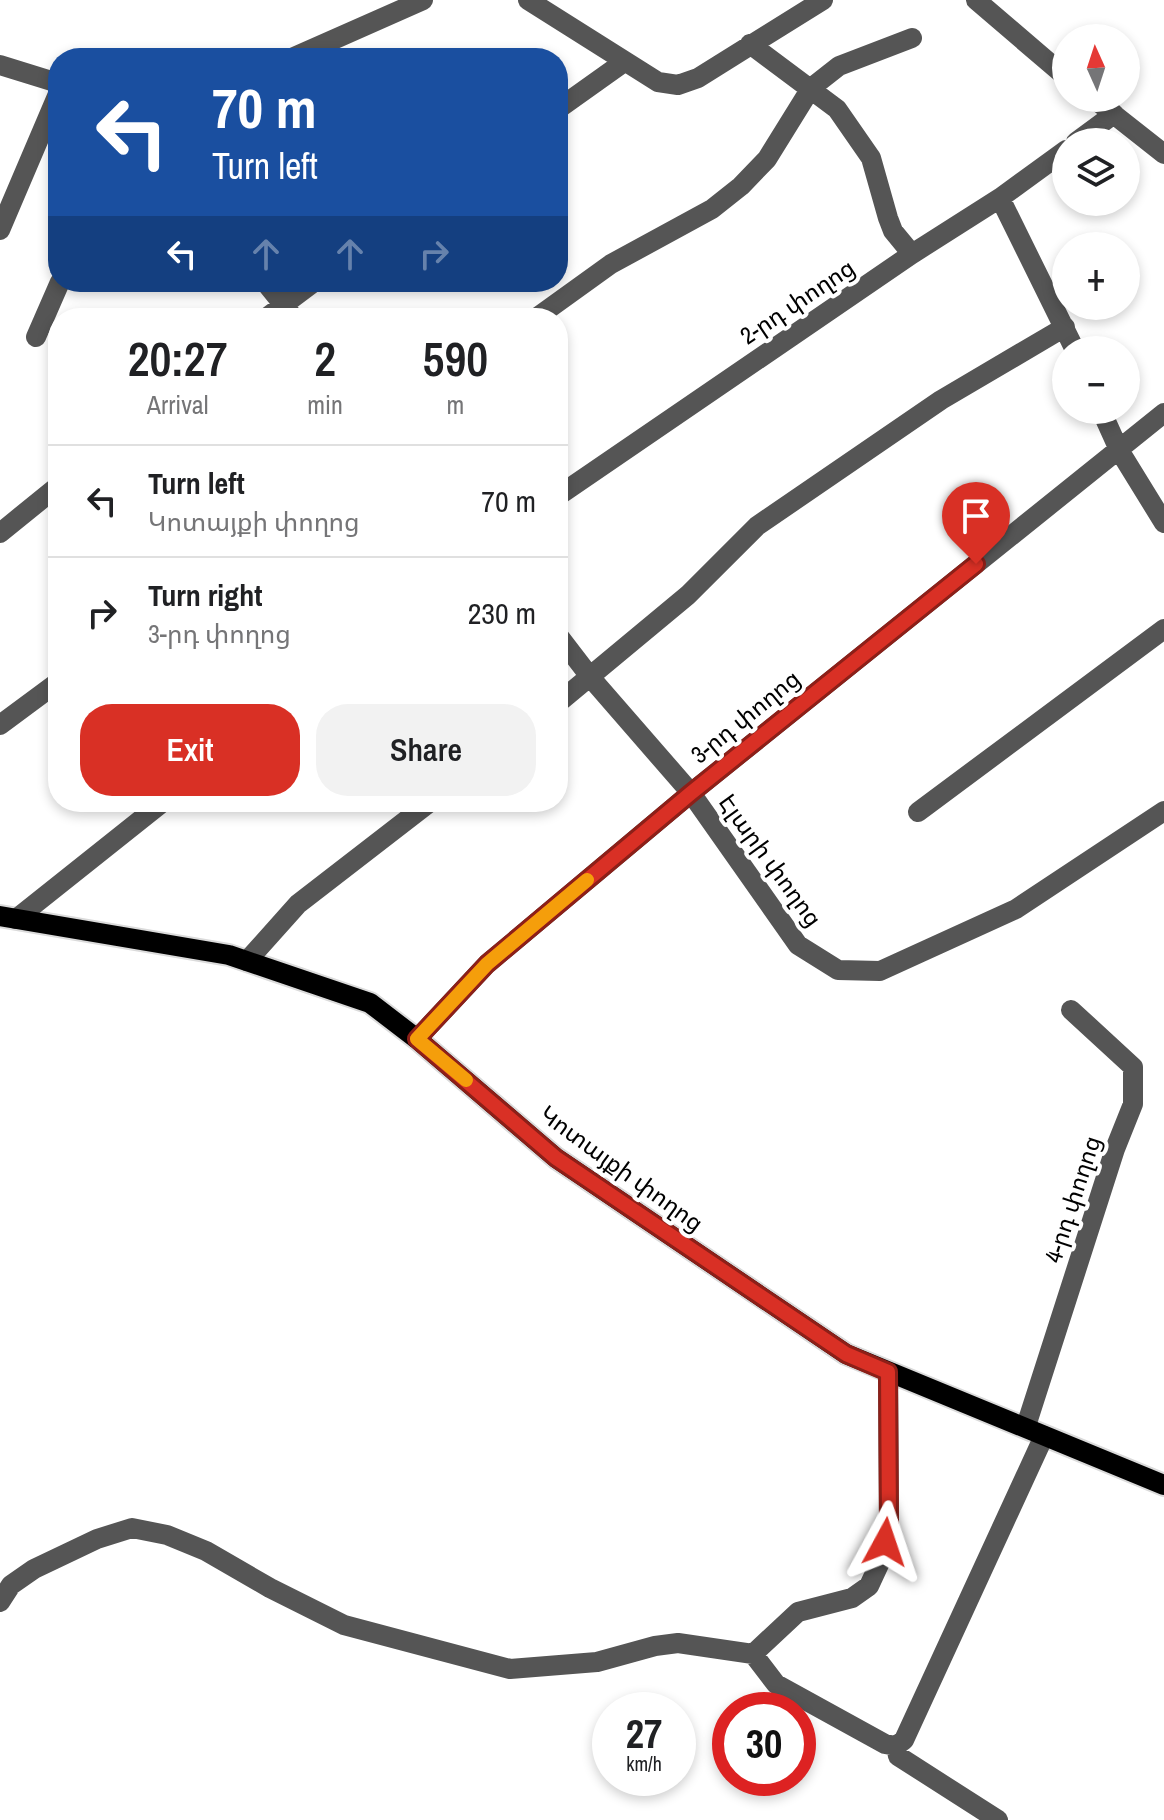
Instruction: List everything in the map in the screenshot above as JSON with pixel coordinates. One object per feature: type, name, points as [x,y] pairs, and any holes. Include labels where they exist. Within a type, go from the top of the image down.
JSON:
[{"type":"main road","name":"Կոտայքի փողոց","points":[[8,917],[229,955],[370,1003],[417,1039],[556,1158],[846,1354],[1164,1485]]},
{"type":"street","points":[[315,48],[423,0]]},
{"type":"street","points":[[528,0],[658,82],[678,85],[698,78],[823,0]]},
{"type":"street","points":[[976,0],[1052,65]]},
{"type":"street","points":[[550,308],[611,264],[712,209],[741,186],[767,159],[811,88],[839,66],[912,38]]},
{"type":"street","points":[[750,44],[837,109],[855,132],[871,158],[893,231],[912,254]]},
{"type":"street","points":[[568,102],[624,62]]},
{"type":"street","points":[[0,65],[48,80]]},
{"type":"street","points":[[1111,112],[1164,154]]},
{"type":"street","points":[[1095,128],[1114,114]]},
{"type":"street","points":[[0,230],[48,117]]},
{"type":"street","name":"2-րդ փողոց","points":[[568,489],[1052,160]]},
{"type":"street","points":[[1000,198],[1069,336]]},
{"type":"street","points":[[273,292],[286,308]]},
{"type":"street","points":[[291,308],[305,292]]},
{"type":"street","points":[[36,337],[48,310]]},
{"type":"street","points":[[568,695],[688,595],[757,526],[941,400],[1065,327]]},
{"type":"street","name":"3-րդ փողոց","points":[[417,1039],[487,964],[691,793],[1164,413]]},
{"type":"street","points":[[1107,424],[1119,450],[1160,509]]},
{"type":"street","points":[[0,533],[48,494]]},
{"type":"street","points":[[918,812],[1164,629]]},
{"type":"street","name":"Էլարի փողոց","points":[[568,648],[691,793],[798,945],[838,970],[880,971],[1016,909],[1164,811]]},
{"type":"street","points":[[0,725],[48,689]]},
{"type":"street","points":[[8,917],[150,812]]},
{"type":"street","points":[[247,961],[298,904],[417,812]]},
{"type":"street","name":"4-րդ փողոց","points":[[896,1746],[904,1740],[1035,1431],[1115,1149],[1133,1104],[1133,1067],[1071,1010]]},
{"type":"street","points":[[753,1654],[798,1612],[852,1598],[869,1586],[882,1558],[889,1525],[888,1372]]},
{"type":"street","points":[[0,1602],[11,1585],[34,1569],[97,1539],[132,1528],[167,1535],[206,1551],[344,1625],[510,1669],[597,1662],[678,1643],[753,1654],[776,1684],[885,1744],[896,1746],[898,1756],[998,1820]]},
{"type":"slow traffic","points":[[466,1080],[417,1039],[487,964],[587,880]]},
{"type":"route","points":[[885,1542],[889,1525],[888,1372],[846,1354],[556,1158],[417,1039],[487,964],[691,793],[976,564]]}]
